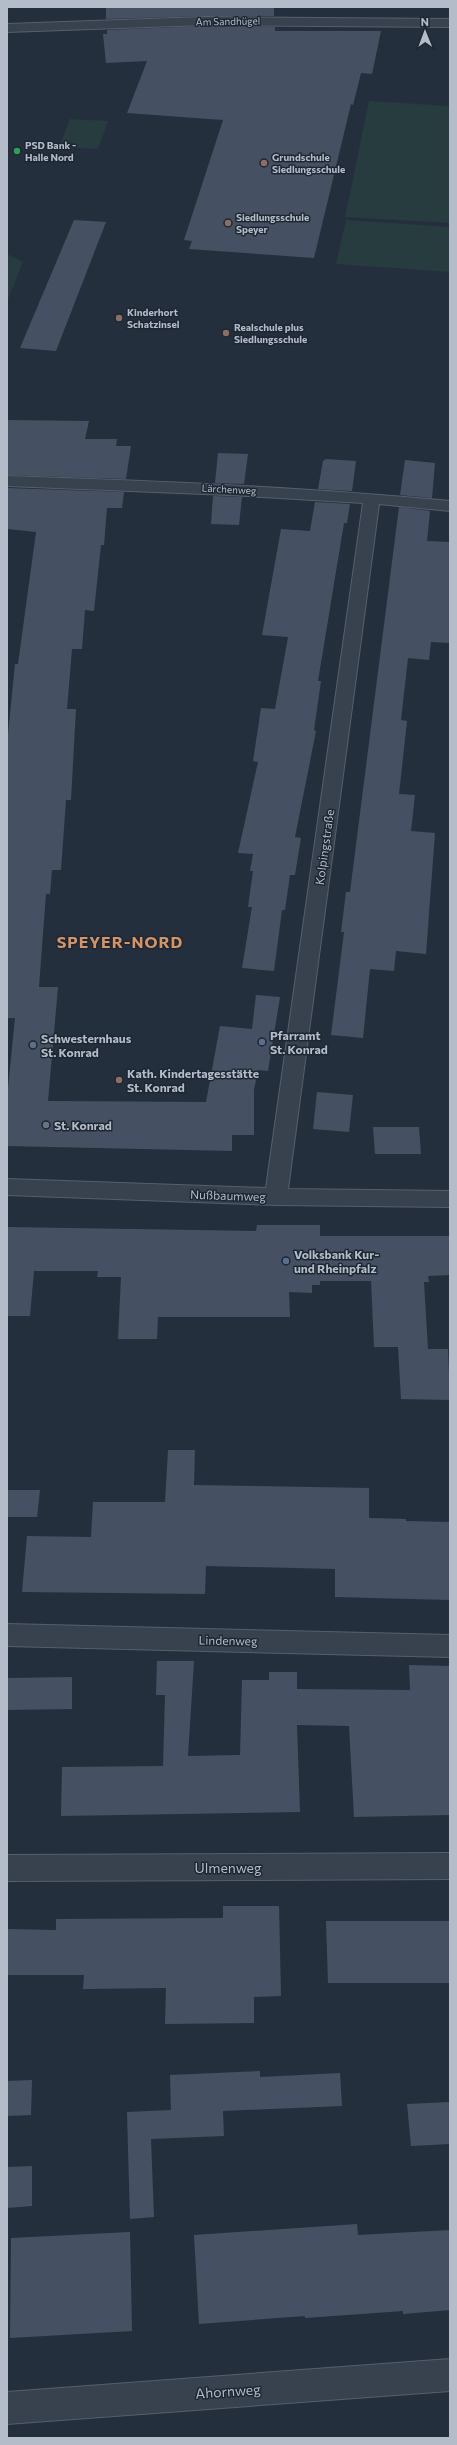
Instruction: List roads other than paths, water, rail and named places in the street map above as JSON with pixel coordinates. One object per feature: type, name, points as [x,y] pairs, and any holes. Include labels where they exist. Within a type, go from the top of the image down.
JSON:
[{"type":"street","name":"Am Sandhügel","points":[[7,28],[219,21],[450,22]]},
{"type":"street","name":"Lärchenweg","points":[[7,482],[204,487],[372,498],[450,506]]},
{"type":"street","name":"Kolpingstraße","points":[[276,1197],[372,498]]},
{"type":"street","name":"Nußbaumweg","points":[[7,1187],[276,1197],[450,1199]]},
{"type":"street","name":"Lindenweg","points":[[7,1635],[450,1646]]},
{"type":"street","name":"Ulmenweg","points":[[7,1868],[450,1866]]},
{"type":"street","name":"Ahornweg","points":[[7,2408],[450,2375]]},
{"type":"place","name":"PSD Bank - Halle Nord","points":[[17,151]]},
{"type":"place","name":"Grundschule Siedlungsschule","points":[[264,163]]},
{"type":"place","name":"Siedlungsschule Speyer","points":[[228,223]]},
{"type":"place","name":"Kinderhort Schatzinsel","points":[[119,318]]},
{"type":"place","name":"Realschule plus Siedlungsschule","points":[[226,333]]},
{"type":"place","name":"Pfarramt St. Konrad","points":[[262,1042]]},
{"type":"place","name":"Schwesternhaus St. Konrad","points":[[33,1045]]},
{"type":"place","name":"Kath. Kindertagesstätte St. Konrad","points":[[119,1080]]},
{"type":"place","name":"St. Konrad","points":[[46,1125]]},
{"type":"place","name":"Volksbank Kur- und Rheinpfalz","points":[[286,1261]]},
{"type":"district","name":"SPEYER-NORD","points":[[120,941]]}]
